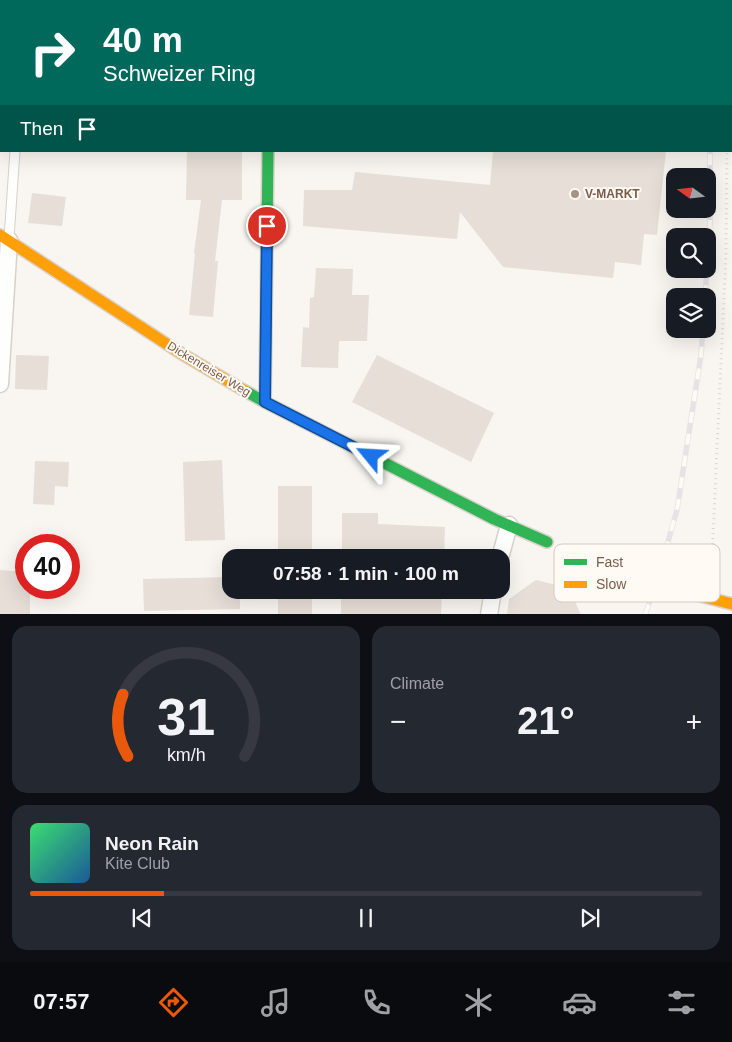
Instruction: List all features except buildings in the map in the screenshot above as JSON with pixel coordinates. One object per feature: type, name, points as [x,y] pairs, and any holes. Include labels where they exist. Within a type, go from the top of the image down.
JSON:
[{"type":"street","points":[[265,402],[268,152]]},
{"type":"street","points":[[0,384],[4,238]]},
{"type":"street","name":"Dickenreiser Weg","points":[[4,238],[182,354],[265,402],[494,519],[546,542]]},
{"type":"street","points":[[502,549],[509,525]]},
{"type":"street","points":[[489,614],[492,599]]},
{"type":"lane","points":[[4,238],[16,152]]},
{"type":"path","points":[[713,544],[726,254],[727,152]]},
{"type":"path","points":[[546,542],[554,545]]},
{"type":"railway","points":[[710,152],[710,228]]},
{"type":"railway","points":[[706,278],[706,288]]},
{"type":"railway","points":[[667,544],[677,510],[702,338]]},
{"type":"railway","points":[[645,614],[650,602]]},
{"type":"traffic: fast","points":[[265,402],[268,152]]},
{"type":"traffic: fast","points":[[245,391],[494,519],[547,542]]},
{"type":"traffic: slow","points":[[0,235],[182,354],[245,391]]},
{"type":"traffic: slow","points":[[720,601],[732,604]]},
{"type":"place","name":"V-MARKT","points":[[575,194]]},
{"type":"route","points":[[267,226],[265,402],[371,456]]}]
